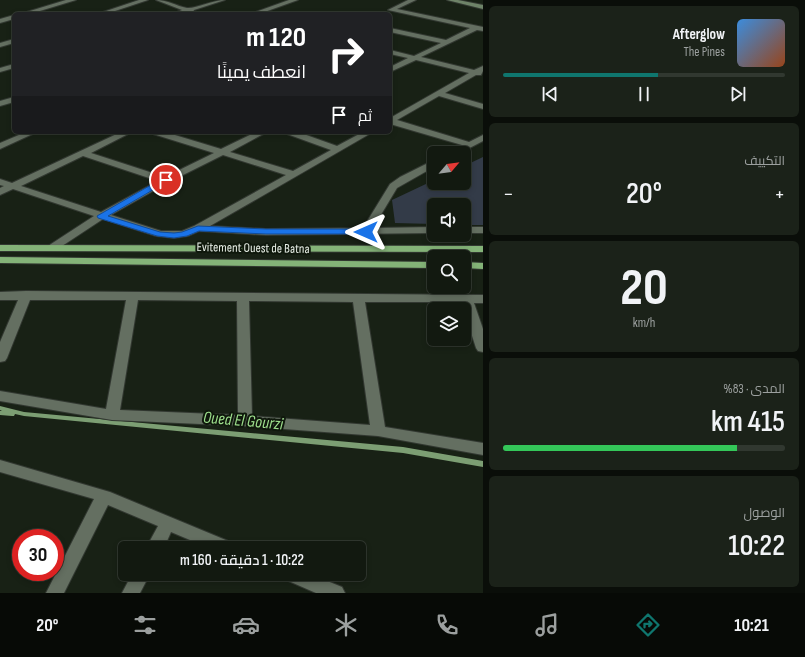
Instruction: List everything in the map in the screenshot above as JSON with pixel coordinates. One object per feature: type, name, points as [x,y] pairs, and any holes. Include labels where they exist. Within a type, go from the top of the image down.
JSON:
[{"type":"highway","name":"Evitement Ouest de Batna","points":[[0,248],[483,249]]},
{"type":"highway","name":"Evitement Ouest de Batna","points":[[0,260],[427,265]]},
{"type":"highway","points":[[471,265],[483,266]]},
{"type":"main road","points":[[450,0],[483,7]]},
{"type":"main road","points":[[466,0],[483,4]]},
{"type":"street","points":[[30,12],[73,0]]},
{"type":"street","points":[[106,12],[145,0]]},
{"type":"street","points":[[159,0],[196,12]]},
{"type":"street","points":[[182,12],[222,0]]},
{"type":"street","points":[[259,12],[295,0]]},
{"type":"street","points":[[413,0],[388,11],[480,29]]},
{"type":"street","points":[[0,21],[12,18]]},
{"type":"street","points":[[392,69],[447,42],[480,29]]},
{"type":"street","points":[[392,30],[447,42]]},
{"type":"street","points":[[0,45],[12,42]]},
{"type":"street","points":[[392,52],[479,73]]},
{"type":"street","points":[[0,70],[12,67]]},
{"type":"street","points":[[392,120],[437,93],[479,73],[483,68]]},
{"type":"street","points":[[437,93],[483,107]]},
{"type":"street","points":[[0,104],[12,100]]},
{"type":"street","points":[[392,122],[468,144]]},
{"type":"street","points":[[0,146],[29,134]]},
{"type":"street","points":[[0,192],[124,134]]},
{"type":"street","points":[[163,134],[294,174]]},
{"type":"street","points":[[52,248],[101,216],[166,180],[259,134]]},
{"type":"street","points":[[296,134],[337,149]]},
{"type":"street","points":[[0,182],[160,234],[184,234],[198,228],[365,134]]},
{"type":"street","points":[[465,146],[483,138]]},
{"type":"street","points":[[82,154],[166,180]]},
{"type":"street","points":[[366,232],[393,186],[427,167]]},
{"type":"street","points":[[198,228],[266,232],[427,230]]},
{"type":"street","points":[[471,230],[483,230]]},
{"type":"street","points":[[174,235],[183,249]]},
{"type":"street","points":[[0,358],[26,295]]},
{"type":"street","points":[[0,296],[483,299]]},
{"type":"street","points":[[112,415],[133,296]]},
{"type":"street","points":[[243,297],[245,421]]},
{"type":"street","points":[[358,298],[378,431]]},
{"type":"street","points":[[466,298],[483,348]]},
{"type":"street","points":[[0,396],[112,415],[245,421],[378,431],[483,449]]},
{"type":"street","points":[[0,466],[104,496],[210,541]]},
{"type":"street","points":[[55,593],[104,496]]},
{"type":"street","points":[[158,541],[167,524]]},
{"type":"street","points":[[131,593],[137,581]]},
{"type":"street","points":[[307,581],[336,593]]},
{"type":"building","points":[[483,157],[483,225],[471,225],[471,198],[427,198],[427,224],[395,223],[392,200],[427,183],[427,190],[471,190],[471,163]]},
{"type":"waterway","name":"Oued El Gourzi","points":[[0,408],[24,414],[403,450],[483,464]]},
{"type":"waterway","name":"Oued El Gourzi","points":[[0,413],[12,414]]},
{"type":"route","points":[[166,180],[101,216],[160,234],[174,235],[184,234],[198,228],[266,232],[366,232]]}]
